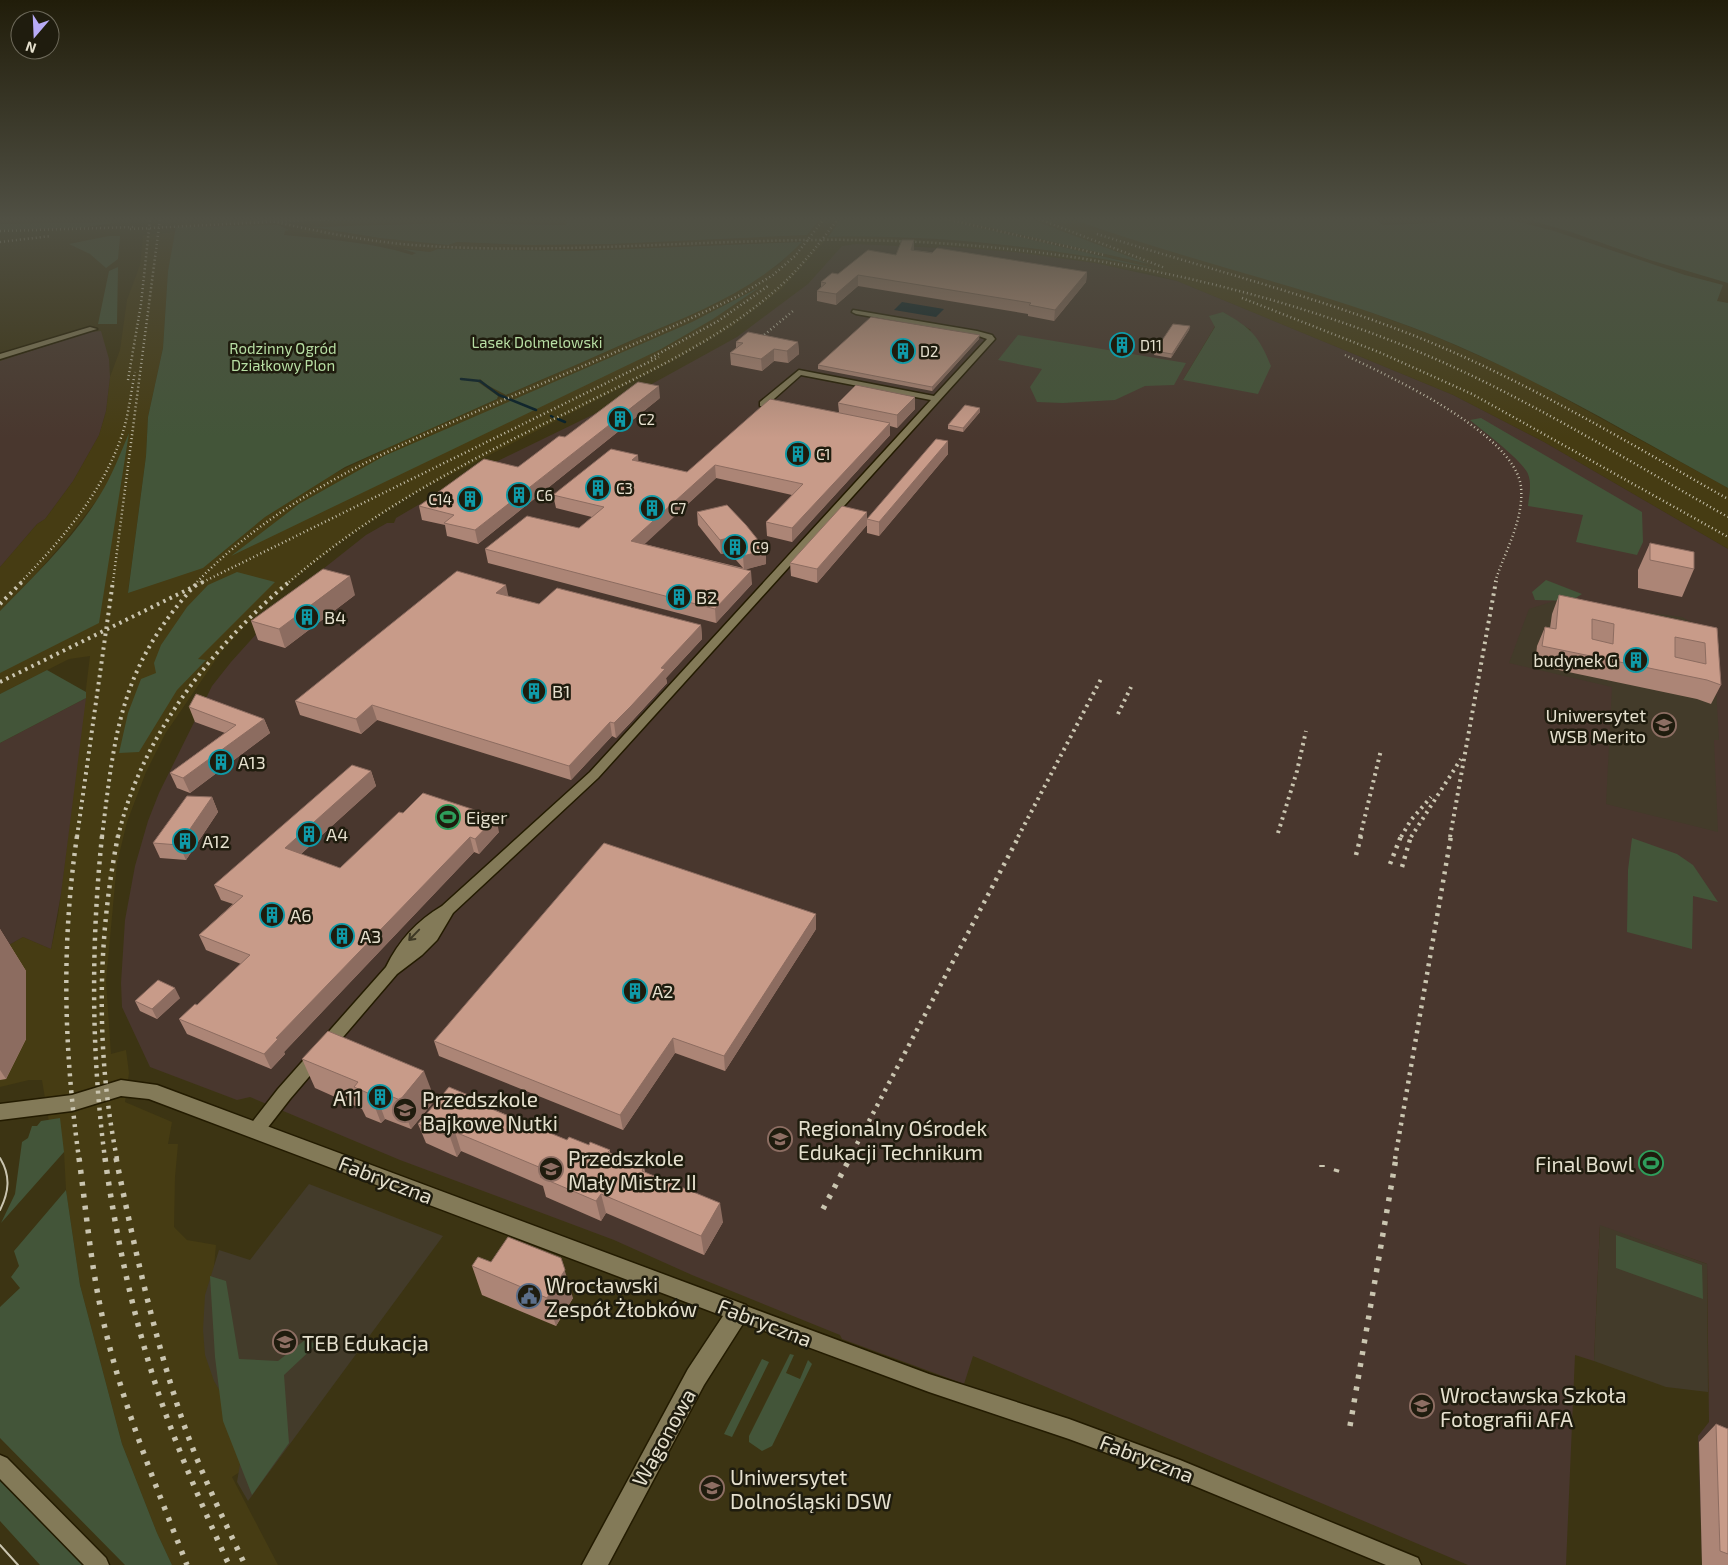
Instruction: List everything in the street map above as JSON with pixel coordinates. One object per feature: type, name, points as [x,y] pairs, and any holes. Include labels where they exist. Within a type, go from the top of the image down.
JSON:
[{"type":"street","points":[[256,1130],[284,1094],[392,970],[413,956],[442,924],[447,910],[594,775],[900,433],[937,399],[989,342],[990,336],[856,312]]},
{"type":"street","points":[[0,357],[93,329]]},
{"type":"street","points":[[773,406],[763,404],[799,372],[937,399]]},
{"type":"street","name":"Fabryczna","points":[[0,1112],[50,1107],[121,1088],[150,1091],[929,1383],[1069,1429],[1162,1464],[1411,1565]]},
{"type":"street","name":"Wagonowa","points":[[594,1565],[696,1376],[738,1312]]},
{"type":"street","points":[[0,1465],[99,1565]]},
{"type":"shaded area","points":[[130,292],[167,292],[163,348],[148,417],[146,456],[128,592],[264,507],[413,436],[672,323],[729,292],[778,292],[733,326],[673,361],[413,494],[343,540],[298,576],[248,623],[221,652],[165,734],[146,772],[127,822],[117,863],[106,981],[111,1054],[126,1050],[129,1073],[125,1102],[172,1122],[168,1144],[178,1144],[174,1227],[187,1240],[216,1245],[209,1321],[265,1456],[232,1477],[278,1565],[172,1565],[157,1533],[122,1444],[80,1285],[66,1190],[64,1152],[49,1122],[42,1080],[29,1080],[0,1087],[0,950],[23,937],[51,949],[58,916],[90,656],[69,659],[0,694],[0,657],[100,496],[36,574],[0,611],[0,567],[37,524],[45,519],[73,481],[99,435],[106,411],[110,377],[120,350],[127,300]]},
{"type":"shaded area","points":[[797,292],[1204,292],[1453,395],[1544,442],[1728,549],[1728,1565],[1702,1565],[1698,1436],[1709,1422],[1707,1264],[1600,1226],[1594,1361],[1575,1355],[1566,1565],[1468,1565],[973,1356],[964,1384],[842,1339],[840,1335],[692,1275],[614,1240],[400,1160],[250,1097],[237,1100],[150,1067],[122,1007],[121,983],[125,920],[135,866],[148,821],[159,793],[212,686],[231,662],[285,602],[314,576],[322,574],[323,569],[366,535],[387,523],[394,523],[396,518],[471,474],[621,401],[737,337]],"holes":[[[1223,312],[1251,330],[1183,380]]]},
{"type":"shaded area","points":[[1204,292],[1308,292],[1356,307],[1432,335],[1518,373],[1728,488],[1728,549],[1544,442],[1453,395]]},
{"type":"shaded area","points":[[101,331],[109,359],[110,377],[106,411],[99,435],[73,481],[45,519],[37,524],[0,567],[0,361],[90,332]]},
{"type":"shaded area","name":"Uniwersytet WSB Merito","points":[[1554,601],[1682,617],[1713,634],[1719,740],[1714,740],[1718,832],[1606,804],[1612,687],[1509,663],[1529,609]]},
{"type":"shaded area","points":[[86,698],[61,894],[51,949],[23,937],[0,950],[0,743]]},
{"type":"shaded area","name":"TEB Edukacja","points":[[309,1184],[443,1236],[248,1501],[237,1482],[245,1434],[214,1381],[205,1355],[203,1330],[205,1295],[219,1250],[250,1260]]},
{"type":"shaded area","points":[[1600,1225],[1707,1264],[1708,1392],[1666,1387],[1594,1361]]},
{"type":"green space","points":[[105,292],[118,292],[117,324],[98,324]]},
{"type":"green space","name":"Rodzinny Ogród Działkowy Plon","points":[[167,292],[736,292],[683,318],[506,395],[480,379],[478,382],[498,396],[497,399],[345,467],[265,517],[203,568],[128,593],[146,456],[148,417],[163,348]]},
{"type":"green space","points":[[753,292],[713,319],[661,349],[231,556],[299,504],[384,456],[692,322]]},
{"type":"green space","points":[[1308,292],[1720,292],[1717,301],[1728,303],[1728,488],[1619,427],[1508,369],[1432,335]]},
{"type":"green space","points":[[1223,312],[1241,323],[1253,334],[1267,356],[1271,366],[1258,394],[1183,380],[1215,327],[1209,316]]},
{"type":"green space","points":[[1018,335],[1186,363],[1174,385],[1145,386],[1115,400],[1063,403],[1037,402],[1030,387],[1042,369],[998,360]]},
{"type":"green space","points":[[1481,418],[1642,512],[1643,542],[1637,555],[1576,542],[1583,515],[1528,506],[1530,486],[1528,474],[1511,454],[1470,420]]},
{"type":"green space","points":[[129,433],[99,623],[0,673],[0,611],[53,556],[90,511],[116,465]]},
{"type":"green space","points":[[237,572],[275,582],[198,659],[206,660],[177,690],[139,752],[119,753],[128,713],[141,679],[156,673],[154,663],[161,645],[187,607],[208,585]]},
{"type":"green space","points":[[1546,580],[1582,594],[1571,601],[1535,600],[1532,592]]},
{"type":"green space","points":[[47,670],[86,692],[86,698],[0,743],[0,694]]},
{"type":"green space","points":[[1632,838],[1677,854],[1693,865],[1718,902],[1693,896],[1692,949],[1627,932],[1628,870]]},
{"type":"green space","points":[[60,1118],[64,1152],[1,1223],[15,1194],[22,1142],[28,1138],[32,1126],[37,1126],[41,1121]]},
{"type":"green space","points":[[66,1190],[80,1285],[122,1444],[157,1533],[172,1565],[125,1565],[0,1438],[0,1307],[20,1288],[11,1277],[19,1266],[14,1251]]},
{"type":"green space","points":[[1616,1235],[1702,1265],[1703,1299],[1616,1268]]},
{"type":"green space","points":[[210,1276],[226,1281],[239,1359],[278,1361],[305,1340],[317,1344],[284,1375],[289,1443],[252,1495],[223,1421],[215,1357]]},
{"type":"green space","points":[[790,1354],[794,1355],[786,1373],[800,1379],[808,1360],[812,1364],[772,1446],[762,1451],[749,1442],[749,1436]]},
{"type":"green space","points":[[762,1359],[769,1362],[732,1437],[724,1434]]},
{"type":"green space","points":[[0,1479],[83,1565],[40,1565],[0,1521]]},
{"type":"water","points":[[902,302],[944,309],[936,317],[894,310]]},
{"type":"building","points":[[963,292],[1070,292],[1055,310],[1029,305],[1031,303]]},
{"type":"building","name":"D2","points":[[871,317],[980,335],[932,387],[818,365]]},
{"type":"building","points":[[1173,324],[1190,326],[1172,354],[1155,351]]},
{"type":"building","points":[[748,332],[798,342],[787,351],[774,349],[761,359],[730,353],[743,343],[736,342]]},
{"type":"building","points":[[638,382],[659,386],[475,530],[444,523],[454,515],[419,506],[484,459],[518,467],[559,436],[565,437]]},
{"type":"building","points":[[856,385],[915,397],[897,415],[838,403]]},
{"type":"building","points":[[770,399],[890,423],[792,528],[766,522],[803,484],[715,465],[631,541],[751,571],[715,609],[485,549],[527,516],[579,528],[604,507],[553,495],[611,449],[638,455],[632,460],[687,472]]},
{"type":"building","points":[[965,405],[980,408],[963,428],[948,425]]},
{"type":"building","points":[[936,439],[948,441],[879,522],[867,519]]},
{"type":"building","points":[[727,505],[766,550],[743,556],[728,538],[720,540],[697,512]]},
{"type":"building","points":[[842,506],[867,512],[817,569],[790,563]]},
{"type":"building","points":[[1650,543],[1694,552],[1694,569],[1650,560]]},
{"type":"building","points":[[323,569],[350,576],[279,629],[251,621]]},
{"type":"building","name":"B1","points":[[457,571],[506,585],[496,593],[539,604],[557,588],[701,625],[661,668],[665,669],[631,706],[614,723],[610,722],[569,766],[372,705],[356,719],[295,701]]},
{"type":"building","points":[[1559,595],[1717,628],[1721,685],[1707,680],[1542,646],[1545,627],[1556,629]],"holes":[[[1592,619],[1614,624],[1613,644],[1592,639]],[[1675,637],[1705,643],[1706,664],[1675,657]]]},
{"type":"building","points":[[196,694],[264,719],[183,778],[170,773],[236,725],[189,707]]},
{"type":"building","points":[[352,765],[371,771],[285,848],[340,868],[399,812],[403,813],[423,793],[496,817],[475,839],[470,837],[276,1038],[278,1039],[264,1054],[179,1019],[195,1004],[197,1005],[250,955],[199,935],[243,896],[214,885]]},
{"type":"building","points":[[187,796],[212,797],[179,845],[153,843]]},
{"type":"building","name":"A2","points":[[604,843],[816,914],[724,1056],[673,1038],[620,1115],[434,1041]]},
{"type":"building","points":[[158,980],[175,988],[152,1009],[135,1001]]},
{"type":"building","points":[[328,1031],[424,1071],[400,1100],[374,1089],[370,1094],[354,1087],[358,1082],[302,1059]]},
{"type":"building","points":[[449,1087],[480,1100],[477,1103],[567,1140],[569,1137],[589,1145],[590,1142],[610,1150],[608,1152],[644,1167],[642,1171],[720,1203],[701,1236],[601,1194],[596,1201],[540,1177],[546,1170],[455,1132],[450,1137],[418,1124]]},
{"type":"building","points":[[508,1237],[561,1258],[565,1270],[547,1298],[472,1266],[478,1257],[491,1262]]},
{"type":"building","points":[[1716,1424],[1728,1429],[1728,1554],[1720,1551]]},
{"type":"waterway","points":[[461,379],[480,381],[499,395],[536,410]]},
{"type":"waterway","points":[[558,419],[565,422]]},
{"type":"tram line","points":[[0,1158],[6,1171],[8,1184],[0,1210]]},
{"type":"tram line","points":[[0,1545],[18,1565]]},
{"type":"railway","points":[[128,380],[142,292]]},
{"type":"railway","points":[[113,582],[151,292]]},
{"type":"railway","points":[[197,582],[230,551],[265,524],[301,499],[340,476],[419,437],[651,336],[745,292]]},
{"type":"railway","points":[[651,358],[718,321],[759,292]]},
{"type":"railway","points":[[289,582],[354,532],[423,488],[494,449],[673,359],[747,313],[773,292]]},
{"type":"railway","points":[[1243,292],[1293,306],[1431,357],[1507,393],[1728,517]]},
{"type":"railway","points":[[1287,292],[1380,323],[1460,355],[1538,393],[1728,499]]},
{"type":"railway","points":[[1242,298],[1381,353],[1472,394],[1728,537]]},
{"type":"railway","points":[[752,345],[793,311]]},
{"type":"railway","points":[[1345,355],[1391,377],[1448,409],[1475,427],[1497,447],[1514,467],[1521,487],[1520,511],[1495,582]]},
{"type":"railway","points":[[203,582],[659,357]]},
{"type":"railway","points":[[21,582],[67,531],[81,513],[105,474],[123,432],[135,372]]},
{"type":"railway","points":[[0,604],[23,581]]},
{"type":"railway","points":[[106,630],[113,581]]},
{"type":"railway","points":[[195,586],[199,581]]},
{"type":"railway","points":[[195,586],[205,581]]},
{"type":"railway","points":[[118,837],[129,800],[144,764],[162,729],[183,696],[207,664],[233,635],[290,581]]},
{"type":"railway","points":[[1450,837],[1496,581]]},
{"type":"railway","points":[[102,837],[118,730],[137,670],[173,611],[195,586]]},
{"type":"railway","points":[[106,630],[195,586]]},
{"type":"railway","points":[[0,682],[106,630]]},
{"type":"railway","points":[[77,837],[106,630]]},
{"type":"railway","points":[[1018,837],[1101,679]]},
{"type":"railway","points":[[1118,714],[1131,687]]},
{"type":"railway","points":[[1278,833],[1297,771],[1306,731]]},
{"type":"railway","points":[[1360,837],[1381,750]]},
{"type":"railway","points":[[1411,837],[1461,759]]},
{"type":"railway","points":[[1401,837],[1411,820],[1431,797]]},
{"type":"railway","points":[[77,836],[68,917],[66,998],[70,1078],[79,1159]]},
{"type":"railway","points":[[102,836],[98,876],[94,998],[97,1079],[105,1159]]},
{"type":"railway","points":[[117,1159],[105,1079],[102,998],[106,916],[118,836]]},
{"type":"railway","points":[[849,1159],[1019,836]]},
{"type":"railway","points":[[1356,855],[1361,836]]},
{"type":"railway","points":[[1390,864],[1401,836]]},
{"type":"railway","points":[[1402,867],[1411,836]]},
{"type":"railway","points":[[1395,1159],[1451,836]]},
{"type":"railway","points":[[79,1158],[94,1274],[113,1361],[135,1430],[187,1565]]},
{"type":"railway","points":[[105,1158],[126,1276],[149,1363],[182,1458],[229,1565]]},
{"type":"railway","points":[[116,1158],[145,1291],[183,1422],[212,1494],[245,1565]]},
{"type":"railway","points":[[823,1209],[850,1158]]},
{"type":"railway","points":[[1350,1426],[1396,1158]]},
{"type":"place","name":"D11","points":[[1122,345]]},
{"type":"place","name":"D2","points":[[903,351]]},
{"type":"place","name":"C2","points":[[620,419]]},
{"type":"place","name":"C1","points":[[798,454]]},
{"type":"place","name":"C3","points":[[598,488]]},
{"type":"place","name":"C6","points":[[519,495]]},
{"type":"place","name":"C14","points":[[470,499]]},
{"type":"place","name":"C7","points":[[652,508]]},
{"type":"place","name":"C9","points":[[735,547]]},
{"type":"place","name":"B2","points":[[679,597]]},
{"type":"place","name":"B4","points":[[307,617]]},
{"type":"place","name":"budynek G","points":[[1636,660]]},
{"type":"place","name":"B1","points":[[534,691]]},
{"type":"place","name":"Uniwersytet WSB Merito","points":[[1664,725]]},
{"type":"place","name":"A13","points":[[221,762]]},
{"type":"place","name":"Eiger","points":[[448,817]]},
{"type":"place","name":"A4","points":[[309,834]]},
{"type":"place","name":"A12","points":[[185,841]]},
{"type":"place","name":"A6","points":[[272,915]]},
{"type":"place","name":"A3","points":[[342,936]]},
{"type":"place","name":"A2","points":[[635,991]]},
{"type":"place","name":"A11","points":[[380,1097]]},
{"type":"place","name":"Przedszkole Bajkowe Nutki","points":[[405,1110]]},
{"type":"place","name":"Regionalny Ośrodek Edukacji Technikum","points":[[780,1139]]},
{"type":"place","name":"Final Bowl","points":[[1651,1163]]},
{"type":"place","name":"Przedszkole Mały Mistrz II","points":[[551,1169]]},
{"type":"place","name":"Wrocławski Zespół Żłobków","points":[[529,1296]]},
{"type":"place","name":"TEB Edukacja","points":[[285,1342]]},
{"type":"place","name":"Wrocławska Szkoła Fotografii AFA","points":[[1422,1406]]},
{"type":"place","name":"Uniwersytet Dolnośląski DSW","points":[[712,1488]]},
{"type":"park label","name":"Lasek Dolmelowski","points":[[537,342]]}]
